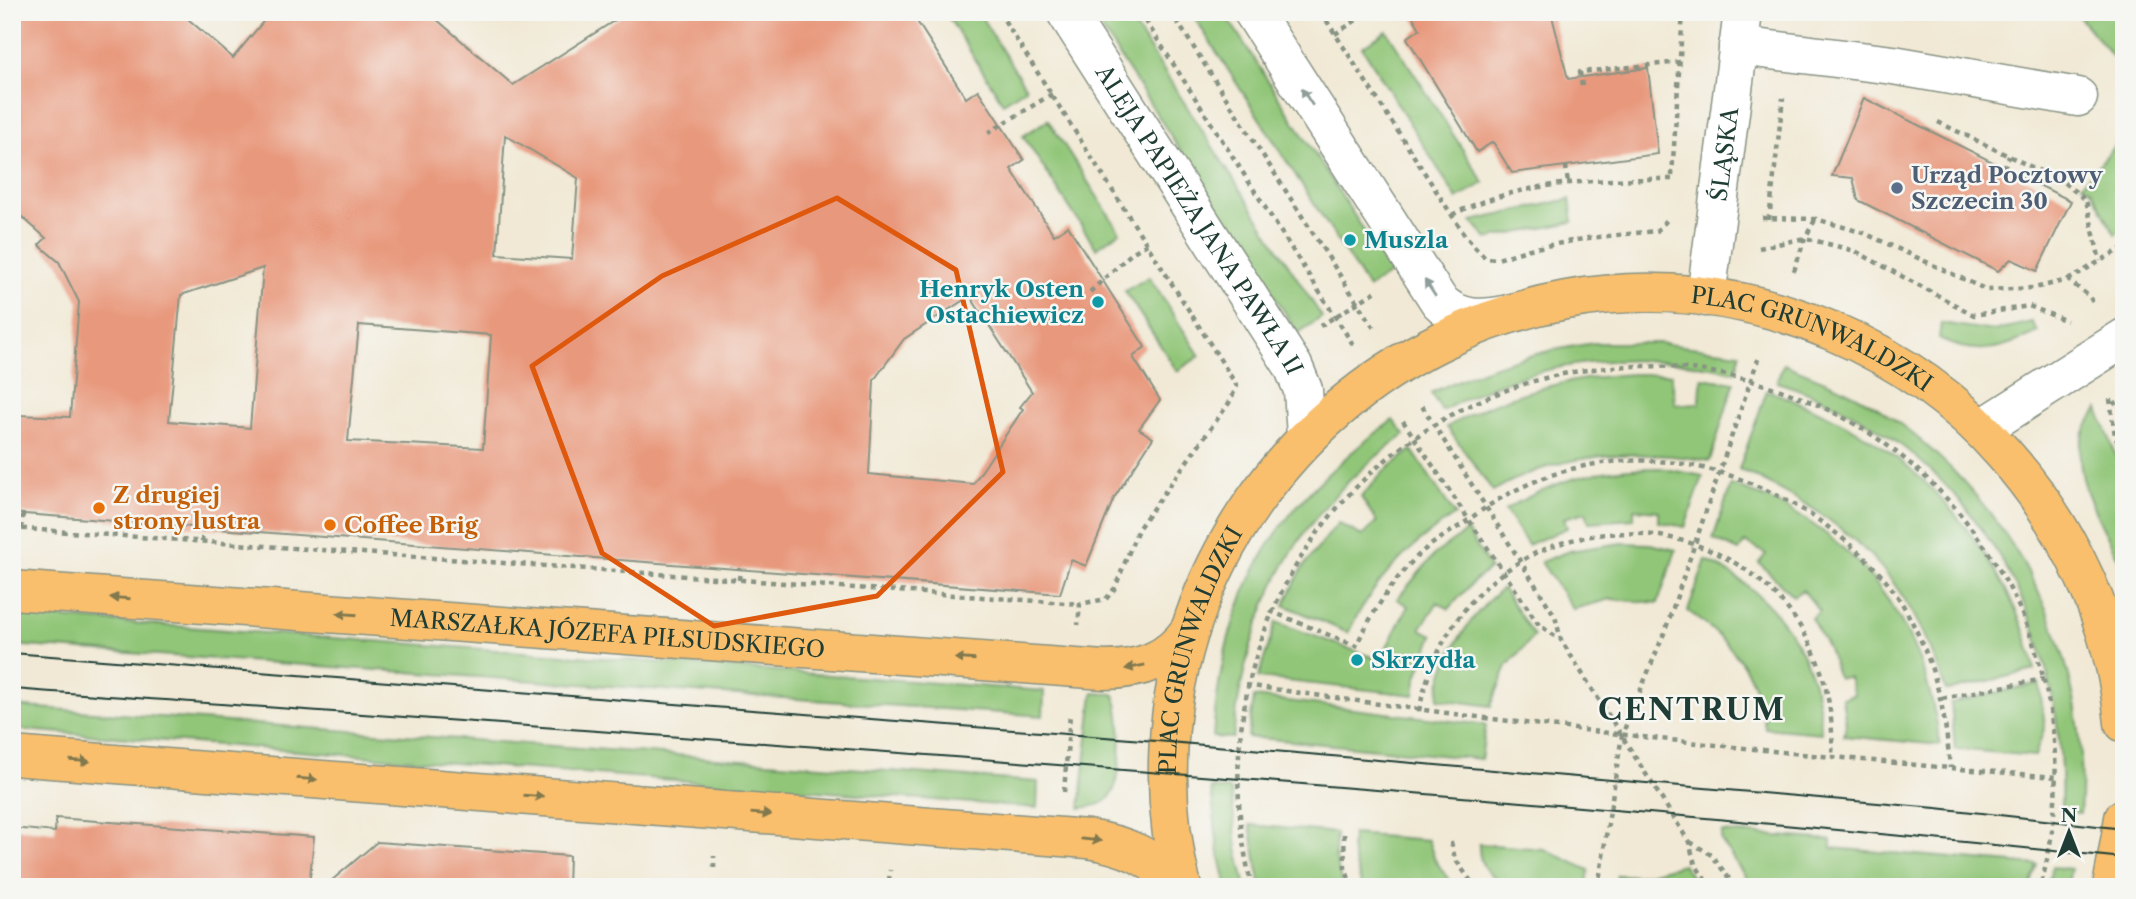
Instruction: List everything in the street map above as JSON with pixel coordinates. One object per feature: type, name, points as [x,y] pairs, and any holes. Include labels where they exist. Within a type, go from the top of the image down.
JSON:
[{"type":"main road","name":"PLAC GRUNWALDZKI","points":[[1182,887],[1172,832],[1168,772],[1176,682],[1190,630],[1214,568],[1243,516],[1278,467],[1316,427],[1375,378],[1416,353],[1511,313],[1557,302],[1617,295],[1706,297],[1779,312],[1851,339],[1904,368],[1981,429],[2035,491],[2076,559],[2103,624],[2123,717]]},
{"type":"main road","name":"MARSZAŁKA JÓZEFA PIŁSUDSKIEGO","points":[[12,590],[1104,670],[1136,668],[1159,660],[1175,649],[1190,630]]},
{"type":"main road","points":[[12,756],[1088,839],[1120,845],[1147,858],[1177,887]]},
{"type":"main road","points":[[2112,887],[2124,818]]},
{"type":"street","name":"ALEJA PAPIEŻA JANA PAWŁA II","points":[[1066,12],[1293,366],[1316,427]]},
{"type":"street","points":[[1253,12],[1440,301],[1454,313],[1470,317],[1486,318],[1511,313]]},
{"type":"street","points":[[1740,29],[1810,56],[1894,65],[2078,97]]},
{"type":"street","name":"ŚLĄSKA","points":[[1706,297],[1740,29]]},
{"type":"street","points":[[1981,429],[2124,338]]},
{"type":"path","points":[[999,12],[1236,381],[1245,375]]},
{"type":"path","points":[[1140,12],[1354,346]]},
{"type":"path","points":[[1171,12],[1376,331]]},
{"type":"path","points":[[1321,12],[1464,234],[1485,258],[1498,259],[1530,249],[1588,238],[1657,230],[1667,221],[1670,208]]},
{"type":"path","points":[[1335,34],[1369,12]]},
{"type":"path","points":[[1672,188],[1683,12]]},
{"type":"path","points":[[1810,56],[1785,82],[1769,220],[1816,219],[1864,233],[1987,290],[2034,288],[2068,280],[2124,247]]},
{"type":"path","points":[[1582,86],[1580,72],[1664,61],[1680,62]]},
{"type":"path","points":[[988,133],[1052,94]]},
{"type":"path","points":[[1935,120],[2063,182],[2086,200],[2100,261]]},
{"type":"path","points":[[2004,168],[2009,156]]},
{"type":"path","points":[[1566,166],[1568,184]]},
{"type":"path","points":[[1452,215],[1491,199],[1568,184],[1672,179]]},
{"type":"path","points":[[1794,271],[1805,238],[1816,219]]},
{"type":"path","points":[[1453,241],[1464,234]]},
{"type":"path","points":[[1713,249],[1760,248],[1805,238],[1855,251],[1974,315],[2029,306],[2065,317],[2113,404],[2115,436],[2124,457]]},
{"type":"path","points":[[1090,292],[1133,252],[1149,243]]},
{"type":"path","points":[[2068,280],[2090,297],[2093,303]]},
{"type":"path","points":[[1336,317],[1387,284]]},
{"type":"path","points":[[1598,887],[1622,735],[1665,631],[1758,358]]},
{"type":"path","points":[[1252,887],[1239,824],[1236,788],[1236,754],[1246,685],[1270,611],[1307,545],[1330,515],[1365,478],[1415,438],[1434,425],[1508,390],[1587,371],[1669,367],[1750,380],[1796,395],[1840,415],[1882,441],[1920,472],[1955,507],[1997,567],[2030,633],[2044,679],[2052,725],[2056,777],[2050,842],[2040,887]]},
{"type":"path","points":[[2113,404],[2124,399]]},
{"type":"path","points":[[1419,400],[1555,616],[1561,640],[1689,842],[1695,864],[1710,887]]},
{"type":"path","points":[[1399,415],[1539,625],[1561,640]]},
{"type":"path","points":[[1270,611],[1356,646],[1368,623],[1423,552],[1484,507],[1545,475],[1589,464],[1655,460],[1720,471],[1757,485],[1807,512],[1867,560],[1903,605],[1933,670],[1942,698],[1950,768]]},
{"type":"path","points":[[21,529],[23,514]]},
{"type":"path","points":[[202,542],[203,527]]},
{"type":"path","points":[[12,528],[1080,604]]},
{"type":"path","points":[[1419,710],[1426,676],[1457,615],[1504,572],[1549,547],[1615,532],[1664,534],[1715,550],[1769,590],[1800,629],[1820,666],[1828,694],[1833,735],[1832,758]]},
{"type":"path","points":[[739,580],[740,568]]},
{"type":"path","points":[[1942,698],[2044,679]]},
{"type":"path","points":[[1246,685],[1622,735],[1832,758],[2056,777]]},
{"type":"path","points":[[1344,834],[1345,868],[1352,887]]},
{"type":"path","points":[[1451,842],[1455,859],[1475,887]]},
{"type":"path","points":[[1689,842],[1712,855],[1735,887]]},
{"type":"path","points":[[714,856],[714,868]]},
{"type":"path","points":[[889,881],[890,870]]},
{"type":"highlighted area","points":[[837,198],[956,270],[1003,472],[877,596],[714,626],[602,553],[532,366],[662,276]]},
{"type":"green space","points":[[945,12],[978,12],[1026,88],[1003,103]]},
{"type":"green space","points":[[1091,12],[1126,12],[1322,317],[1298,333]]},
{"type":"green space","points":[[1191,12],[1224,12],[1391,273],[1368,288]]},
{"type":"green space","points":[[2075,12],[2124,12],[2124,70]]},
{"type":"green space","points":[[1387,31],[1484,183],[1457,199],[1362,47]]},
{"type":"green space","points":[[1048,120],[1120,232],[1096,248],[1023,136]]},
{"type":"green space","points":[[2124,136],[2124,229],[2115,234],[2091,189],[2082,184]]},
{"type":"green space","points":[[1570,199],[1573,222],[1487,239],[1472,221]]},
{"type":"green space","points":[[1149,277],[1200,356],[1177,371],[1125,291]]},
{"type":"green space","points":[[2032,322],[2038,332],[1990,349],[1966,348],[1939,339],[1941,323],[1993,331]]},
{"type":"green space","points":[[1595,343],[1658,343],[1740,353],[1736,372],[1660,361],[1585,363],[1548,370],[1477,393],[1442,411],[1431,393],[1511,361],[1552,350]]},
{"type":"green space","points":[[1783,364],[1850,392],[1888,415],[1934,452],[1974,494],[2008,539],[2037,589],[2059,641],[2073,697],[2081,754],[2080,813],[2061,811],[2059,740],[2047,671],[2025,606],[1993,546],[1952,493],[1903,447],[1844,409],[1777,382]]},
{"type":"green space","points":[[1634,374],[1671,374],[1675,404],[1699,404],[1702,378],[1734,383],[1710,461],[1654,455],[1598,456],[1545,468],[1493,491],[1447,427],[1491,405],[1538,389],[1585,379]]},
{"type":"green space","points":[[1767,390],[1796,401],[1865,435],[1905,464],[1931,488],[1977,543],[1997,573],[2026,637],[2035,670],[1946,691],[1914,614],[1893,582],[1870,555],[1813,509],[1739,469]]},
{"type":"green space","points":[[2098,409],[2124,476],[2124,572],[2093,507],[2082,473],[2082,438]]},
{"type":"green space","points":[[1393,420],[1405,435],[1334,496],[1306,530],[1283,566],[1250,646],[1233,738],[1213,737],[1219,684],[1229,637],[1243,594],[1262,555],[1287,519],[1316,485]]},
{"type":"green space","points":[[1412,450],[1455,515],[1422,539],[1393,566],[1368,597],[1348,633],[1284,605],[1303,567],[1338,523],[1362,536],[1377,522],[1361,497],[1383,472]]},
{"type":"green space","points":[[1660,468],[1703,476],[1685,527],[1659,522],[1659,511],[1634,509],[1634,519],[1589,522],[1586,512],[1564,518],[1567,528],[1528,545],[1505,510],[1543,490],[1580,477],[1618,470]]},
{"type":"green space","points":[[1731,485],[1774,502],[1813,525],[1847,552],[1876,583],[1899,619],[1918,658],[1932,700],[1940,745],[1844,736],[1846,723],[1842,698],[1854,695],[1849,677],[1838,678],[1828,648],[1811,618],[1820,611],[1803,590],[1793,596],[1759,563],[1766,554],[1745,542],[1739,551],[1713,539]]},
{"type":"green space","points":[[1467,531],[1490,568],[1472,583],[1449,609],[1438,602],[1420,629],[1433,635],[1416,680],[1414,695],[1258,678],[1276,622],[1380,660],[1408,606],[1397,599],[1435,554]]},
{"type":"green space","points":[[1622,543],[1650,544],[1676,550],[1658,603],[1611,599],[1573,609],[1541,562],[1569,551]]},
{"type":"green space","points":[[1706,560],[1752,590],[1789,630],[1812,679],[1819,705],[1821,733],[1765,728],[1756,692],[1740,661],[1717,634],[1688,611]]},
{"type":"green space","points":[[1502,588],[1534,636],[1507,666],[1491,706],[1438,699],[1445,667],[1460,638],[1479,611]]},
{"type":"green space","points":[[12,614],[1044,691],[1043,716],[12,645]]},
{"type":"green space","points":[[2039,683],[2045,726],[2035,756],[1955,749],[1951,703]]},
{"type":"green space","points":[[1093,693],[1114,694],[1119,717],[1119,766],[1117,781],[1106,801],[1080,808]]},
{"type":"green space","points":[[1254,697],[1486,725],[1481,759],[1248,737]]},
{"type":"green space","points":[[12,706],[1038,782],[1037,808],[12,729]]},
{"type":"green space","points":[[1211,788],[1231,790],[1237,849],[1246,887],[1227,887],[1218,849]]},
{"type":"green space","points":[[1250,825],[1336,833],[1335,855],[1342,885],[1261,887]]},
{"type":"green space","points":[[1722,832],[1831,840],[1831,848],[2037,865],[2030,887],[1965,887],[1923,882],[1920,887],[1752,887],[1721,840]]},
{"type":"green space","points":[[1352,834],[1428,840],[1435,860],[1454,887],[1362,887],[1351,849]]},
{"type":"green space","points":[[1479,844],[1544,849],[1589,870],[1586,887],[1535,888],[1502,882],[1490,874],[1481,862]]},
{"type":"green space","points":[[1683,864],[1698,887],[1615,887],[1617,875],[1638,876]]},
{"type":"green space","points":[[2052,867],[2071,869],[2067,887],[2047,887]]},
{"type":"building","points":[[12,12],[180,12],[233,58],[271,12],[428,12],[513,85],[628,12],[911,12],[966,98],[978,90],[1024,160],[1011,169],[1054,235],[1068,226],[1145,347],[1133,357],[1160,400],[1139,429],[1153,438],[1114,498],[1086,566],[1071,560],[1060,594],[12,513],[12,418],[17,419],[17,415],[70,417],[79,302],[59,262],[39,245],[46,238],[12,208]],"holes":[[[505,135],[578,178],[572,259],[497,254]],[[263,268],[250,428],[169,421],[181,295]],[[970,296],[1032,392],[973,484],[869,474],[874,380],[904,339]],[[359,325],[491,335],[483,448],[348,441]]]},
{"type":"building","points":[[1410,12],[1551,12],[1568,79],[1648,68],[1658,154],[1512,173],[1493,142],[1477,152],[1407,38],[1420,29]]},
{"type":"building","points":[[1864,98],[2071,201],[2037,271],[2011,259],[1998,271],[1858,200],[1853,178],[1832,176]]},
{"type":"building","points":[[56,818],[314,837],[309,887],[12,887],[12,828],[55,832]]},
{"type":"building","points":[[377,842],[569,856],[568,887],[324,887]]},
{"type":"tram line","points":[[12,653],[1169,742],[1936,808],[2124,829]]},
{"type":"tram line","points":[[12,689],[1332,786],[2124,858]]},
{"type":"place","name":"Urząd Pocztowy Szczecin 30","points":[[1897,188]]},
{"type":"place","name":"Muszla","points":[[1350,240]]},
{"type":"place","name":"Henryk Osten Ostachiewicz","points":[[1098,302]]},
{"type":"place","name":"Z drugiej strony lustra","points":[[99,508]]},
{"type":"place","name":"Coffee Brig","points":[[330,525]]},
{"type":"place","name":"Skrzydła","points":[[1357,660]]},
{"type":"district","name":"CENTRUM","points":[[1692,709]]}]
